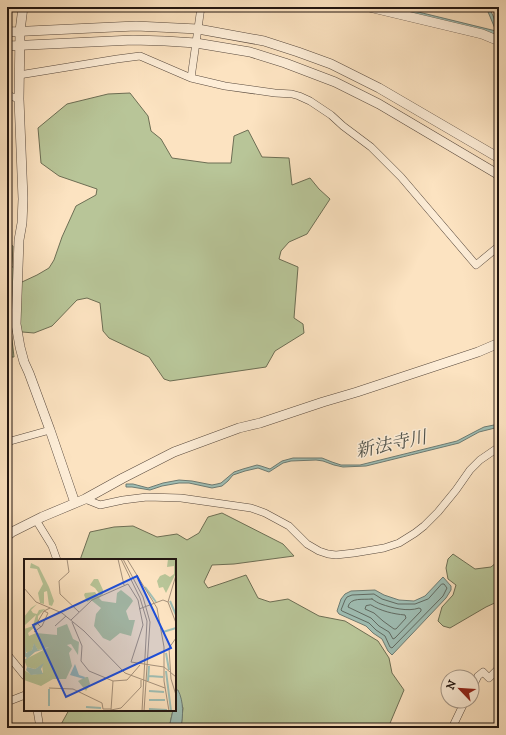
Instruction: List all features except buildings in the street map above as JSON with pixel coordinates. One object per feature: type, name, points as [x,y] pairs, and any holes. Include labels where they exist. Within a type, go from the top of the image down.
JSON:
[{"type":"street","points":[[23,7],[20,31],[19,75],[23,200],[22,223],[19,240],[16,324],[24,362],[50,430],[75,503]]},
{"type":"street","points":[[191,78],[201,7]]},
{"type":"street","points":[[369,7],[482,34],[499,41]]},
{"type":"street","points":[[7,32],[136,26],[198,29],[264,41],[331,64],[378,88],[499,158]]},
{"type":"street","points":[[7,46],[133,40],[196,43],[250,52],[285,63],[335,82],[379,104],[499,175]]},
{"type":"street","points":[[19,75],[140,56],[191,78],[225,86],[292,94],[310,101],[331,115],[370,147],[396,172],[476,265],[499,246]]},
{"type":"street","points":[[7,95],[19,99]]},
{"type":"street","points":[[7,536],[36,520],[85,499],[174,452],[238,428],[260,423],[357,392],[478,352],[499,343]]},
{"type":"street","points":[[7,442],[50,430]]},
{"type":"street","points":[[85,499],[100,505],[147,497],[182,498],[251,508],[265,513],[289,526],[307,544],[319,551],[336,555],[354,553],[384,548],[398,543],[415,533],[438,512],[470,470],[480,460],[499,447]]},
{"type":"street","points":[[36,520],[52,546],[57,559]]},
{"type":"street","points":[[7,654],[24,675]]},
{"type":"street","points":[[480,674],[483,672],[489,678],[499,668]]},
{"type":"street","points":[[7,702],[24,695]]},
{"type":"street","points":[[452,728],[461,709]]},
{"type":"street","points":[[37,711],[40,728]]},
{"type":"green space","points":[[130,93],[148,116],[151,131],[161,139],[172,158],[208,163],[231,163],[234,136],[248,130],[262,157],[289,158],[292,185],[310,178],[330,199],[307,234],[289,242],[281,251],[279,259],[298,267],[294,318],[303,324],[304,333],[275,351],[266,367],[170,381],[164,379],[149,357],[109,338],[103,331],[100,303],[87,298],[77,300],[52,326],[34,333],[11,331],[14,357],[7,357],[7,283],[9,282],[9,266],[7,266],[7,243],[13,246],[12,266],[22,282],[49,268],[54,260],[62,237],[76,206],[96,195],[97,189],[59,176],[41,163],[38,128],[67,104],[108,94]]},
{"type":"green space","points":[[222,513],[283,544],[294,556],[234,564],[212,565],[204,582],[208,588],[246,575],[258,598],[270,602],[288,599],[319,616],[345,621],[378,641],[389,658],[392,673],[404,690],[388,728],[181,728],[183,708],[176,690],[176,559],[80,559],[90,532],[114,527],[133,526],[157,537],[177,534],[187,540],[199,533],[208,517]]},
{"type":"green space","points":[[453,554],[475,569],[491,567],[497,562],[499,563],[499,601],[450,628],[443,626],[438,621],[442,607],[453,595],[456,585],[448,579],[446,568],[448,559]]},
{"type":"green space","points":[[68,711],[173,711],[169,728],[59,728]]},
{"type":"water","points":[[387,7],[398,7],[496,31],[486,7],[489,7],[499,29],[499,36],[494,34]]},
{"type":"water","points":[[499,423],[499,426],[495,428],[479,432],[459,443],[366,466],[343,467],[316,460],[291,461],[283,463],[269,472],[258,468],[233,475],[222,486],[212,488],[189,483],[162,486],[150,490],[126,487],[126,484],[133,484],[148,488],[179,480],[212,485],[221,483],[234,472],[243,469],[257,465],[270,469],[282,461],[293,458],[322,458],[341,465],[360,465],[457,441],[484,427]]},
{"type":"water","points":[[443,577],[451,586],[451,590],[446,598],[392,655],[388,651],[382,639],[366,626],[339,614],[337,611],[341,599],[345,594],[351,591],[375,590],[399,600],[414,601],[425,596]]},
{"type":"water","points":[[176,690],[178,690],[183,713],[181,728],[169,728],[173,711],[176,711]]},
{"type":"water label","name":"新法寺川","points":[[391,444]]}]
